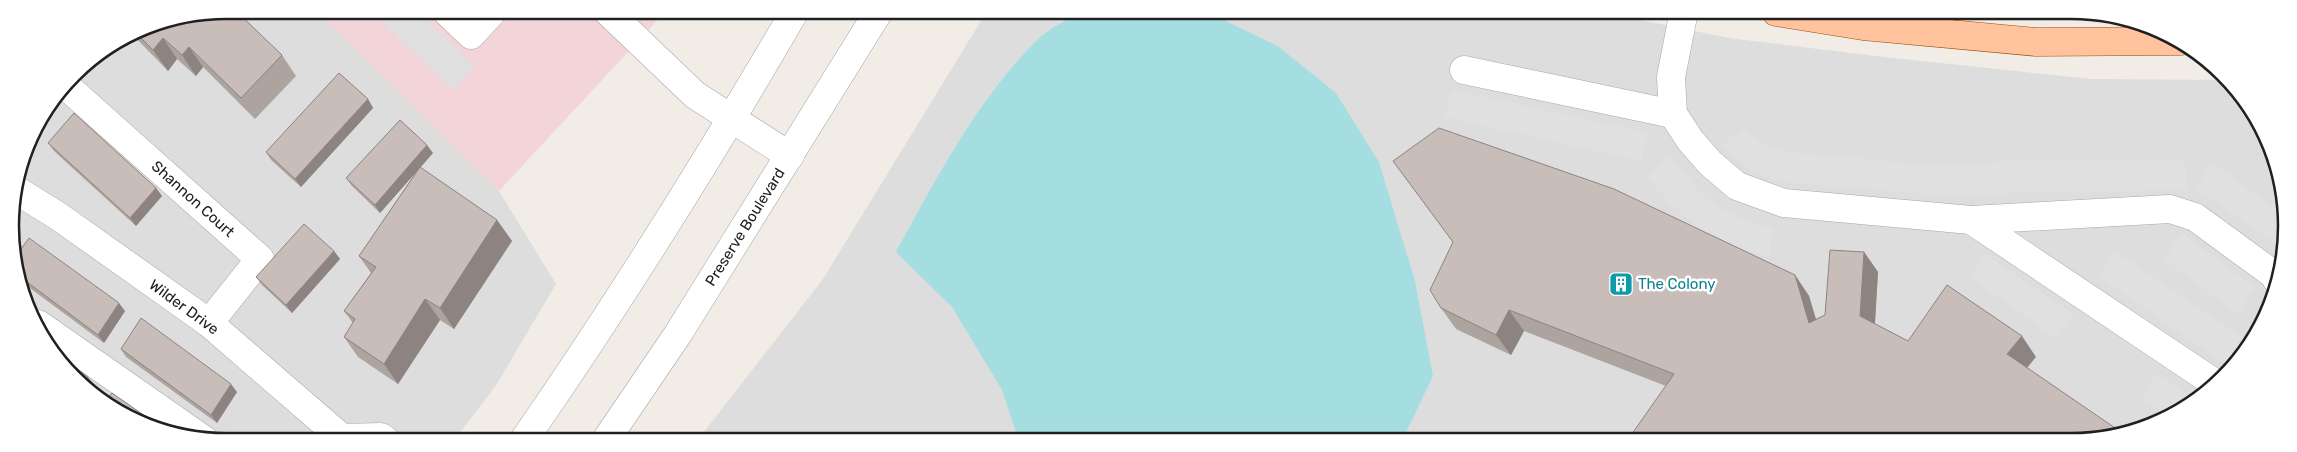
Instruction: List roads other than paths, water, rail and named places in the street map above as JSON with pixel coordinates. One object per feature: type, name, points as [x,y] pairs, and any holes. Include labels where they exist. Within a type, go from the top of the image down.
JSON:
[{"type":"main road","points":[[1820,19],[1863,26],[2036,42],[2165,41]]},
{"type":"street","points":[[454,19],[471,35],[486,19]]},
{"type":"street","points":[[615,19],[695,95],[790,156]]},
{"type":"street","points":[[529,433],[666,224],[732,118],[790,19]]},
{"type":"street","name":"Preserve Boulevard","points":[[611,433],[678,334],[874,19]]},
{"type":"street","points":[[1682,19],[1671,77],[1673,114],[1690,140],[1710,163],[1737,186],[1784,204],[1971,220],[2170,209],[2195,217],[2272,274]]},
{"type":"street","points":[[1464,70],[1673,114]]},
{"type":"street","name":"Shannon Court","points":[[70,89],[260,259],[209,323]]},
{"type":"street","name":"Wilder Drive","points":[[22,194],[58,216],[209,323],[335,433]]},
{"type":"street","points":[[1971,220],[2210,380]]},
{"type":"street","points":[[47,331],[189,429]]},
{"type":"water","points":[[1069,19],[1222,19],[1279,47],[1336,93],[1379,162],[1415,281],[1433,376],[1406,433],[1016,433],[1002,390],[952,307],[896,252],[958,142],[994,90],[1040,37]]},
{"type":"place","name":"The Colony","points":[[1621,284]]}]
